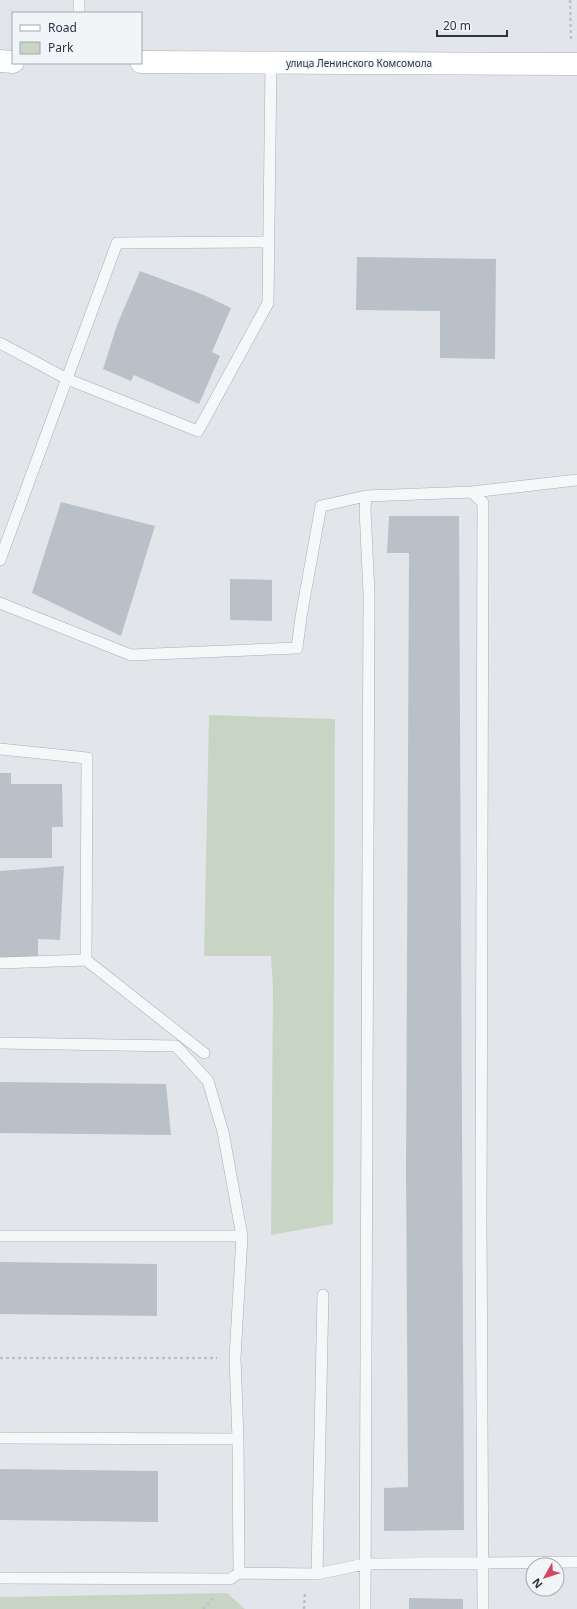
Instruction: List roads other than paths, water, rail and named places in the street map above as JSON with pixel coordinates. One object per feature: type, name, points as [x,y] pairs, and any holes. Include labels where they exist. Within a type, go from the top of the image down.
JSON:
[{"type":"main road","points":[[0,62],[12,62]]},
{"type":"main road","name":"улица Ленинского Комсомола","points":[[142,62],[577,64]]},
{"type":"lane","points":[[79,0],[79,12]]},
{"type":"lane","points":[[0,343],[67,379],[198,431],[268,303],[272,63]]},
{"type":"lane","points":[[0,560],[116,243],[269,242]]},
{"type":"lane","points":[[0,603],[131,655],[297,648],[301,617],[322,506],[366,496],[472,492],[577,480]]},
{"type":"lane","points":[[472,492],[483,504],[481,1221],[483,1609]]},
{"type":"lane","points":[[365,1609],[369,610],[366,496]]},
{"type":"lane","points":[[0,749],[87,758],[86,960]]},
{"type":"lane","points":[[0,963],[86,960],[204,1054]]},
{"type":"lane","points":[[0,1043],[176,1046],[208,1081],[223,1132],[242,1236],[235,1358],[238,1439],[239,1573]]},
{"type":"lane","points":[[0,1236],[242,1236]]},
{"type":"lane","points":[[317,1574],[323,1295]]},
{"type":"lane","points":[[0,1438],[238,1439]]},
{"type":"lane","points":[[0,1578],[230,1579],[239,1573],[317,1574],[364,1564],[577,1562]]}]
